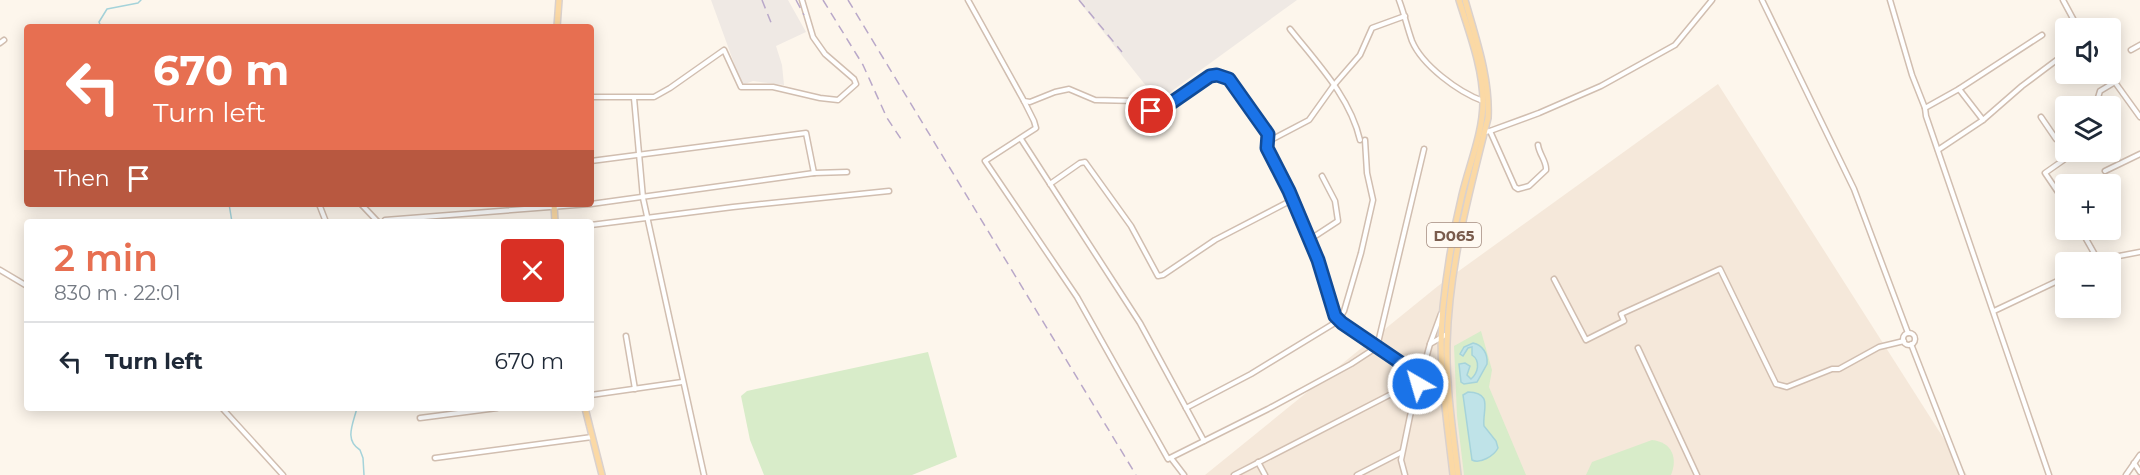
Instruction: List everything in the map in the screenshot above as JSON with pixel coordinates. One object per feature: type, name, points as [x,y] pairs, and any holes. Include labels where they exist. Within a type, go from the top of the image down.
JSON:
[{"type":"main road","points":[[557,24],[558,0]]},
{"type":"main road","name":"D065","points":[[1458,475],[1448,389],[1447,334],[1457,241],[1484,131],[1478,66],[1459,0]]},
{"type":"main road","name":"D065","points":[[1453,475],[1442,382],[1443,308],[1453,240],[1488,118],[1488,88],[1466,0]]},
{"type":"main road","points":[[586,411],[602,475]]},
{"type":"street","points":[[594,97],[654,97],[724,50],[741,87],[773,87],[838,100],[855,84],[854,79],[825,54],[813,37],[802,0]]},
{"type":"street","points":[[968,0],[1024,101],[1036,128],[985,161],[1077,297],[1168,459],[1289,398],[1377,347],[1424,149]]},
{"type":"street","points":[[1399,0],[1412,40],[1424,61],[1466,94],[1483,101]]},
{"type":"street","points":[[1538,145],[1546,170],[1529,186],[1518,189],[1484,131],[1539,113],[1601,86],[1664,52],[1675,45],[1712,0]]},
{"type":"street","points":[[1762,0],[1854,189],[1908,333],[1915,338],[1911,344]]},
{"type":"street","points":[[1897,0],[1891,2],[1912,75],[2049,475]]},
{"type":"street","points":[[2063,0],[2073,18]]},
{"type":"street","points":[[1269,141],[1310,120],[1334,85],[1360,55],[1372,28],[1406,16]]},
{"type":"street","points":[[1186,408],[1251,374],[1338,321],[1344,311],[1361,253],[1373,200],[1362,140],[1355,121],[1334,85],[1290,29]]},
{"type":"street","points":[[1925,108],[1959,89],[2042,35]]},
{"type":"street","points":[[2131,50],[2140,45]]},
{"type":"street","points":[[1938,150],[1983,120],[2055,61]]},
{"type":"street","points":[[1024,101],[1030,102],[1069,89],[1095,100],[1136,101],[1151,111],[1158,112],[1210,76],[1223,75],[1229,79],[1268,134],[1267,148],[1309,240],[1338,321],[1420,376]]},
{"type":"street","points":[[2099,96],[2100,91],[2112,84]]},
{"type":"street","points":[[2116,84],[2140,117]]},
{"type":"street","points":[[1959,89],[1983,120]]},
{"type":"street","points":[[634,98],[643,198],[704,475]]},
{"type":"street","points":[[2041,117],[2055,137]]},
{"type":"street","points":[[594,161],[807,133],[814,173]]},
{"type":"street","points":[[1021,139],[1140,323],[1204,441]]},
{"type":"street","points":[[2105,171],[2140,154]]},
{"type":"street","points":[[1050,184],[1080,163],[1085,162],[1131,226],[1158,276],[1163,275],[1215,240],[1292,200]]},
{"type":"street","points":[[2055,187],[2045,172],[2060,162]]},
{"type":"street","points":[[594,204],[814,173],[846,172]]},
{"type":"street","points":[[1309,240],[1338,221],[1335,201],[1322,176]]},
{"type":"street","points":[[594,225],[889,191]]},
{"type":"street","points":[[364,207],[375,219]]},
{"type":"street","points":[[397,219],[542,207]]},
{"type":"street","points":[[2121,256],[2140,252]]},
{"type":"street","points":[[1554,279],[1586,340],[1624,321],[1621,314],[1720,269],[1776,384],[1787,387],[1832,369],[1839,369],[1879,347],[1904,341],[1906,344],[1911,344]]},
{"type":"street","points":[[0,270],[24,284]]},
{"type":"street","points":[[1994,311],[2055,282]]},
{"type":"street","points":[[1404,475],[1401,460],[1418,384],[1443,308]]},
{"type":"street","points":[[1904,341],[1904,336],[1908,333]]},
{"type":"street","points":[[1430,344],[1447,334]]},
{"type":"street","points":[[626,336],[634,389]]},
{"type":"street","points":[[1911,344],[1962,475]]},
{"type":"street","points":[[1638,348],[1697,475]]},
{"type":"street","points":[[594,395],[682,382]]},
{"type":"street","points":[[1234,475],[1403,388],[1418,384]]},
{"type":"street","points":[[225,411],[283,475]]},
{"type":"street","points":[[420,418],[474,411]]},
{"type":"street","points":[[435,458],[592,437]]},
{"type":"street","points":[[1357,475],[1403,452]]},
{"type":"street","points":[[2126,475],[2140,455]]},
{"type":"street","points":[[1171,458],[1184,475]]},
{"type":"street","points":[[1258,462],[1265,475]]},
{"type":"street","points":[[2134,463],[2140,472]]},
{"type":"shaded area","points":[[711,0],[788,0],[806,32],[776,46],[782,65],[784,85],[753,81],[742,85]]},
{"type":"shaded area","points":[[1078,0],[1297,0],[1158,101]]},
{"type":"shaded area","points":[[1718,84],[1967,475],[1205,475],[1438,286]]},
{"type":"green space","points":[[1481,331],[1492,370],[1489,387],[1526,475],[1464,475],[1457,416],[1454,346]]},
{"type":"green space","points":[[928,352],[957,457],[912,475],[764,475],[750,440],[741,396],[747,391]]},
{"type":"green space","points":[[1652,440],[1669,447],[1672,452],[1674,463],[1671,475],[1586,475],[1592,462]]},
{"type":"water","points":[[1473,343],[1484,350],[1487,364],[1477,382],[1464,384],[1461,382],[1459,364],[1465,363],[1470,366],[1467,375],[1471,379],[1477,370],[1477,360],[1472,355],[1472,347],[1468,348],[1463,356],[1460,354],[1464,347]]},
{"type":"water","points":[[1468,392],[1481,395],[1484,399],[1484,426],[1496,441],[1498,448],[1490,456],[1479,461],[1472,460],[1463,395]]},
{"type":"waterway","points":[[100,24],[107,9],[138,3],[141,0]]},
{"type":"waterway","points":[[230,207],[232,219]]},
{"type":"waterway","points":[[356,411],[351,437],[363,458],[364,475]]},
{"type":"railway","points":[[762,0],[772,25]]},
{"type":"railway","points":[[796,0],[804,15]]},
{"type":"railway","points":[[823,0],[863,65],[887,118],[903,142]]},
{"type":"railway","points":[[848,0],[1136,475]]},
{"type":"railway","points":[[1079,0],[1122,52]]},
{"type":"route","points":[[1151,111],[1158,112],[1210,76],[1223,75],[1229,79],[1268,134],[1267,148],[1289,191],[1318,260],[1338,321],[1420,376],[1418,384]]}]
